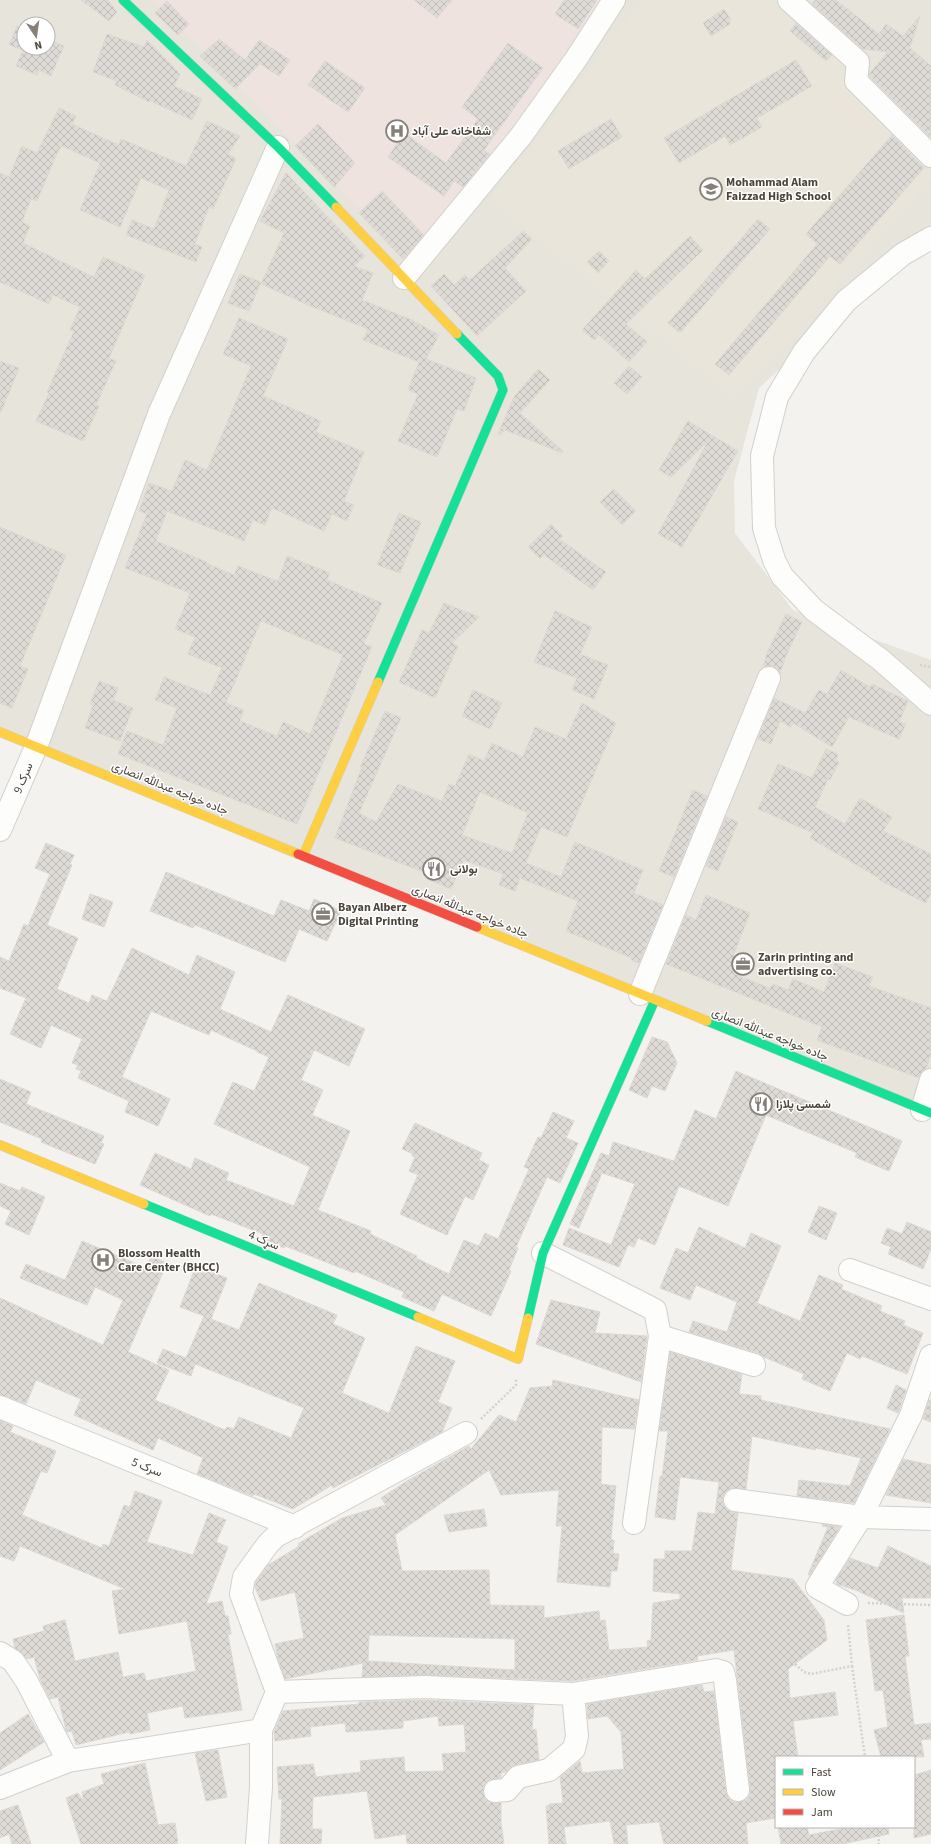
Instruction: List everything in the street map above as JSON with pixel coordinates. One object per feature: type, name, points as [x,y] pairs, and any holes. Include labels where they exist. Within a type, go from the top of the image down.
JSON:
[{"type":"street","points":[[123,0],[278,147],[498,376],[503,390],[303,856]]},
{"type":"street","points":[[404,278],[521,136],[576,59],[614,0]]},
{"type":"street","points":[[789,0],[858,62],[856,81],[931,156]]},
{"type":"street","name":"سرک 9","points":[[0,830],[36,747],[159,414],[278,147]]},
{"type":"street","points":[[931,238],[904,254],[846,301],[804,352],[777,397],[762,456],[764,528],[774,560],[782,576],[814,610],[881,660],[931,704]]},
{"type":"street","points":[[518,1359],[543,1253],[648,997],[769,678]]},
{"type":"street","name":"جاده خواجه عبدالله انصاری","points":[[0,732],[927,1111]]},
{"type":"street","points":[[927,1111],[931,1080]]},
{"type":"street","name":"سړک 4","points":[[0,1145],[518,1359]]},
{"type":"street","points":[[543,1253],[654,1310],[660,1336],[634,1523]]},
{"type":"street","points":[[850,1270],[931,1299]]},
{"type":"street","points":[[660,1336],[754,1364]]},
{"type":"street","points":[[847,1604],[817,1587],[861,1517],[911,1415],[931,1356]]},
{"type":"street","name":"سرک 5","points":[[0,1407],[295,1527]]},
{"type":"street","points":[[258,1844],[261,1787],[261,1730],[277,1692],[241,1594],[244,1577],[268,1544],[276,1536],[466,1433]]},
{"type":"street","points":[[735,1500],[861,1517],[931,1519]]},
{"type":"street","points":[[0,1653],[13,1661],[26,1680],[68,1761]]},
{"type":"street","points":[[277,1692],[425,1687],[573,1694],[716,1670],[723,1672],[725,1680],[738,1790]]},
{"type":"street","points":[[495,1791],[507,1790],[518,1776],[549,1770],[574,1749],[577,1736],[573,1694]]},
{"type":"street","points":[[0,1788],[68,1761],[261,1730]]},
{"type":"path","points":[[466,1433],[516,1386],[518,1359]]},
{"type":"path","points":[[865,1756],[852,1666],[850,1631],[846,1613],[847,1604],[931,1604]]},
{"type":"path","points":[[789,1659],[804,1672],[811,1674],[852,1666]]},
{"type":"path","points":[[878,1828],[879,1844]]},
{"type":"shaded area","points":[[0,0],[931,0],[931,231],[759,388],[734,481],[735,533],[793,610],[931,660],[931,1113],[0,732]]},
{"type":"shaded area","name":"شفاخانه علی آباد","points":[[153,0],[609,0],[413,263]]},
{"type":"shaded area","name":"Mohammad Alam Faizzad High School","points":[[642,0],[782,0],[845,60],[844,82],[931,166],[931,179],[735,397],[491,199]]},
{"type":"building","points":[[81,0],[108,0],[117,12],[109,21]]},
{"type":"building","points":[[414,0],[452,0],[437,18]]},
{"type":"building","points":[[564,0],[597,0],[578,29],[555,14]]},
{"type":"building","points":[[815,0],[836,0],[879,34],[886,24],[903,36],[920,16],[910,48],[931,66],[931,138],[869,76],[869,74],[888,52],[863,49],[812,4]]},
{"type":"building","points":[[167,1],[189,24],[178,35],[155,13]]},
{"type":"building","points":[[724,9],[730,18],[730,24],[711,36],[703,23]]},
{"type":"building","points":[[796,23],[832,55],[826,61],[790,31]]},
{"type":"building","points":[[16,28],[16,48],[9,45]]},
{"type":"building","points":[[107,34],[144,47],[147,40],[160,53],[180,74],[174,86],[202,99],[192,120],[150,101],[149,102],[115,85],[117,81],[93,72]]},
{"type":"building","points":[[219,39],[245,60],[259,40],[290,60],[279,76],[260,64],[235,89],[200,56]]},
{"type":"building","points":[[56,42],[64,46],[51,76],[39,70],[37,75],[16,66],[20,56],[56,56]]},
{"type":"building","points":[[508,43],[543,68],[484,150],[490,154],[463,187],[454,181],[444,196],[388,157],[404,133],[446,163],[478,119],[462,107]]},
{"type":"building","points":[[796,60],[812,86],[757,118],[762,127],[730,145],[725,136],[679,163],[664,138]]},
{"type":"building","points":[[325,61],[365,88],[348,112],[308,85]]},
{"type":"building","points":[[59,108],[76,116],[72,124],[119,145],[121,139],[186,166],[207,121],[240,136],[228,154],[236,159],[213,209],[209,207],[195,244],[202,247],[196,262],[126,235],[132,220],[154,229],[169,190],[141,178],[120,227],[80,210],[100,163],[62,146],[58,151],[37,201],[31,199],[22,222],[30,226],[23,243],[94,277],[103,257],[145,275],[109,358],[116,361],[96,405],[99,406],[83,441],[36,421],[74,331],[70,330],[80,307],[53,295],[49,304],[0,282],[0,173],[9,177],[22,146],[37,153]]},
{"type":"building","points":[[611,119],[622,137],[569,169],[558,151]]},
{"type":"building","points":[[318,124],[355,163],[334,187],[295,146]]},
{"type":"building","points":[[892,135],[924,168],[840,264],[830,256],[729,375],[715,364],[817,244],[806,234]]},
{"type":"building","points":[[286,173],[365,256],[354,266],[373,273],[362,300],[412,320],[439,335],[426,359],[476,378],[464,411],[457,409],[437,457],[398,441],[418,394],[408,390],[419,362],[363,340],[368,329],[261,284],[284,233],[260,221]]},
{"type":"building","points":[[382,191],[424,235],[403,259],[359,213]]},
{"type":"building","points":[[758,219],[770,229],[680,333],[668,323]]},
{"type":"building","points":[[523,231],[532,239],[505,268],[526,291],[477,336],[431,286],[444,274],[454,285],[465,275],[470,280]]},
{"type":"building","points":[[690,236],[703,250],[626,324],[647,342],[629,362],[599,335],[594,340],[582,330],[636,270],[645,279]]},
{"type":"building","points":[[599,251],[609,261],[598,273],[587,262]]},
{"type":"building","points":[[240,274],[261,282],[249,311],[228,303]]},
{"type":"building","points":[[239,318],[288,339],[263,396],[321,421],[316,432],[364,452],[344,501],[354,505],[347,521],[332,514],[324,531],[272,508],[265,525],[253,520],[244,541],[167,511],[156,541],[234,575],[238,566],[278,581],[287,556],[330,573],[327,580],[382,603],[364,644],[372,647],[297,824],[118,754],[127,731],[163,745],[177,708],[155,700],[164,677],[210,695],[222,668],[188,654],[195,637],[175,629],[190,593],[125,568],[147,514],[139,511],[149,483],[172,491],[185,460],[207,470],[251,366],[223,354]],"holes":[[[261,621],[343,655],[310,734],[283,722],[277,736],[240,721],[244,710],[226,703]]]},
{"type":"building","points":[[0,361],[19,368],[1,412],[0,412]]},
{"type":"building","points":[[629,366],[642,377],[627,394],[614,383]]},
{"type":"building","points":[[538,369],[550,380],[520,413],[563,451],[562,453],[505,430],[500,435],[498,434],[514,397]]},
{"type":"building","points":[[688,421],[738,451],[682,547],[658,534],[708,441],[671,477],[659,470]]},
{"type":"building","points":[[614,489],[636,511],[622,525],[600,502]]},
{"type":"building","points":[[399,513],[421,522],[400,573],[377,565]]},
{"type":"building","points":[[551,524],[563,536],[559,539],[606,572],[593,590],[544,555],[540,559],[528,547]]},
{"type":"building","points":[[0,527],[66,555],[20,666],[28,669],[12,708],[0,703]]},
{"type":"building","points":[[444,603],[479,617],[452,643],[458,646],[435,698],[399,682],[422,630],[429,633]]},
{"type":"building","points":[[555,611],[592,627],[580,654],[608,665],[594,699],[572,690],[577,678],[534,662]]},
{"type":"building","points":[[786,614],[802,622],[786,656],[780,673],[773,666],[763,667],[767,653]]},
{"type":"building","points":[[841,670],[870,687],[872,684],[908,701],[899,722],[906,724],[899,739],[849,717],[832,747],[793,723],[791,727],[780,721],[771,744],[758,739],[774,698],[805,713],[819,690],[827,694]]},
{"type":"building","points":[[99,681],[118,688],[113,700],[133,708],[120,741],[85,728],[93,705],[90,704]]},
{"type":"building","points":[[473,690],[502,703],[490,729],[462,716]]},
{"type":"building","points":[[582,703],[616,723],[567,837],[541,827],[526,863],[561,877],[575,842],[643,870],[634,893],[663,905],[639,963],[631,960],[632,958],[566,931],[578,901],[520,878],[515,891],[499,885],[503,874],[464,860],[451,889],[427,879],[429,874],[335,838],[362,767],[360,767],[385,711],[401,718],[359,813],[376,822],[398,784],[442,801],[449,784],[455,786],[469,754],[484,761],[492,743],[523,757],[535,727],[566,739]],"holes":[[[480,792],[528,813],[512,853],[462,835]]]},
{"type":"building","points":[[826,749],[838,754],[836,761],[839,762],[830,780],[828,779],[815,807],[845,824],[860,798],[892,817],[883,831],[931,854],[931,893],[926,903],[879,880],[879,878],[810,838],[813,833],[758,809],[778,764],[812,778]]},
{"type":"building","points":[[693,790],[707,796],[674,877],[659,871]]},
{"type":"building","points":[[726,817],[738,822],[718,871],[706,866]]},
{"type":"building","points":[[46,843],[74,855],[70,864],[72,865],[47,925],[78,938],[57,989],[89,1003],[92,995],[107,1001],[132,948],[189,975],[197,955],[235,972],[220,1009],[271,1032],[288,995],[365,1029],[349,1066],[314,1050],[301,1080],[323,1090],[312,1115],[350,1131],[318,1210],[371,1231],[370,1234],[417,1256],[416,1258],[449,1274],[464,1240],[479,1246],[485,1233],[498,1239],[529,1169],[524,1167],[538,1137],[541,1138],[553,1112],[574,1121],[566,1138],[578,1143],[560,1183],[547,1177],[516,1247],[518,1248],[509,1270],[511,1271],[491,1316],[442,1294],[434,1311],[402,1297],[404,1292],[355,1271],[354,1273],[285,1246],[284,1248],[261,1239],[263,1234],[211,1214],[210,1216],[140,1185],[155,1153],[191,1169],[195,1158],[229,1173],[226,1180],[294,1206],[310,1167],[214,1124],[233,1082],[254,1091],[269,1057],[211,1030],[209,1035],[151,1011],[122,1077],[170,1099],[158,1126],[125,1112],[129,1101],[78,1078],[81,1071],[76,1069],[78,1065],[72,1063],[82,1039],[51,1025],[41,1048],[10,1034],[26,998],[0,988],[0,957],[9,961],[24,924],[28,926],[50,874],[35,868]]},
{"type":"building","points":[[166,872],[274,916],[281,900],[309,911],[314,899],[341,911],[327,941],[299,929],[285,962],[195,925],[193,928],[150,911]]},
{"type":"building","points":[[90,894],[113,902],[104,927],[82,919]]},
{"type":"building","points":[[706,895],[750,913],[733,956],[745,961],[739,976],[770,988],[773,984],[788,990],[793,979],[824,992],[835,963],[873,977],[869,986],[931,1008],[931,1054],[926,1069],[922,1071],[919,1078],[817,1040],[822,1027],[666,964],[686,915],[696,920]]},
{"type":"building","points":[[652,1037],[667,1042],[677,1063],[665,1091],[652,1086],[647,1098],[629,1090]]},
{"type":"building","points":[[736,1071],[902,1141],[889,1171],[855,1157],[857,1153],[766,1115],[728,1206],[679,1186],[655,1245],[638,1238],[634,1247],[628,1245],[619,1267],[563,1245],[569,1228],[611,1245],[635,1184],[602,1173],[579,1228],[570,1224],[601,1153],[609,1156],[613,1142],[674,1161],[695,1110],[716,1119]]},
{"type":"building","points":[[0,1079],[31,1092],[26,1104],[104,1136],[101,1143],[104,1144],[95,1164],[41,1142],[42,1139],[0,1122]]},
{"type":"building","points":[[415,1123],[482,1153],[479,1160],[489,1165],[473,1200],[465,1196],[447,1235],[400,1214],[418,1175],[409,1171],[415,1157],[412,1156],[413,1154],[402,1149]]},
{"type":"building","points":[[0,1183],[20,1191],[22,1187],[45,1197],[29,1235],[5,1224],[11,1211],[0,1206]]},
{"type":"building","points":[[819,1206],[837,1213],[826,1240],[808,1232]]},
{"type":"building","points":[[907,1222],[931,1232],[931,1249],[923,1269],[888,1254],[891,1247],[881,1243],[887,1228],[902,1234]]},
{"type":"building","points":[[699,1227],[745,1248],[751,1233],[781,1246],[757,1303],[800,1321],[819,1275],[843,1285],[841,1289],[882,1306],[880,1311],[905,1321],[903,1325],[923,1333],[907,1374],[862,1356],[860,1359],[847,1353],[830,1391],[802,1379],[804,1374],[758,1353],[689,1332],[693,1321],[727,1332],[737,1302],[696,1285],[690,1300],[660,1288],[676,1248],[688,1253]]},
{"type":"building","points":[[82,1241],[146,1268],[151,1256],[167,1263],[128,1352],[169,1370],[155,1400],[225,1430],[227,1427],[234,1429],[239,1417],[291,1438],[304,1408],[195,1364],[191,1376],[157,1363],[163,1349],[186,1358],[204,1316],[180,1307],[196,1266],[227,1278],[211,1319],[239,1330],[259,1283],[337,1315],[333,1324],[365,1338],[342,1393],[389,1413],[416,1346],[455,1361],[438,1402],[452,1408],[442,1432],[333,1488],[332,1485],[293,1509],[254,1494],[253,1496],[197,1474],[203,1458],[158,1438],[153,1450],[74,1415],[81,1399],[36,1380],[26,1404],[0,1395],[0,1298],[103,1345],[123,1300],[95,1287],[87,1305],[20,1278],[26,1264],[65,1280]]},
{"type":"building","points":[[551,1300],[600,1312],[595,1333],[647,1336],[641,1382],[536,1344]]},
{"type":"building","points":[[670,1352],[742,1374],[739,1394],[761,1396],[761,1400],[890,1429],[854,1503],[797,1496],[799,1480],[850,1486],[861,1458],[816,1448],[815,1450],[752,1436],[746,1489],[731,1488],[725,1492],[723,1504],[727,1510],[738,1513],[731,1570],[793,1579],[824,1620],[827,1640],[788,1669],[790,1698],[835,1692],[838,1715],[793,1721],[798,1756],[775,1756],[775,1818],[746,1823],[748,1844],[664,1844],[659,1822],[626,1825],[628,1844],[614,1844],[610,1821],[564,1827],[566,1844],[549,1844],[546,1806],[549,1806],[549,1804],[563,1803],[560,1777],[580,1761],[582,1773],[624,1769],[621,1732],[607,1716],[588,1719],[587,1704],[702,1685],[704,1692],[714,1691],[726,1792],[728,1798],[733,1802],[746,1800],[750,1795],[750,1789],[734,1650],[697,1656],[698,1660],[572,1681],[426,1675],[362,1677],[363,1663],[285,1679],[278,1659],[275,1644],[304,1638],[295,1592],[261,1601],[255,1587],[256,1582],[268,1565],[298,1547],[299,1543],[342,1518],[386,1505],[381,1498],[407,1481],[469,1446],[471,1449],[499,1415],[516,1422],[530,1388],[552,1386],[553,1380],[639,1400],[634,1429],[602,1427],[601,1484],[616,1486],[611,1540],[614,1540],[613,1553],[619,1554],[617,1571],[611,1571],[610,1587],[557,1582],[562,1526],[556,1526],[559,1490],[501,1495],[489,1470],[395,1535],[402,1571],[489,1570],[490,1605],[544,1606],[544,1618],[599,1611],[600,1621],[605,1620],[609,1650],[648,1647],[647,1641],[651,1640],[653,1603],[680,1599],[680,1594],[653,1591],[654,1559],[665,1559],[665,1551],[692,1551],[698,1512],[715,1514],[719,1482],[680,1477],[675,1520],[655,1517],[668,1431],[659,1431]],"holes":[[[369,1635],[515,1639],[515,1670],[368,1661]]]},
{"type":"building","points":[[896,1385],[906,1390],[898,1413],[887,1408]]},
{"type":"building","points":[[929,1400],[931,1400],[931,1422],[923,1419]]},
{"type":"building","points":[[0,1420],[13,1426],[10,1432],[56,1451],[47,1473],[41,1471],[22,1515],[102,1548],[103,1544],[109,1546],[124,1505],[130,1507],[135,1491],[162,1501],[147,1542],[193,1555],[209,1513],[226,1520],[216,1542],[228,1547],[206,1604],[222,1601],[225,1616],[228,1616],[231,1634],[228,1635],[242,1710],[185,1718],[183,1706],[147,1713],[150,1730],[130,1734],[129,1732],[76,1745],[72,1731],[67,1732],[66,1730],[58,1697],[50,1699],[40,1679],[34,1657],[27,1659],[15,1648],[13,1639],[44,1631],[43,1626],[65,1620],[75,1661],[118,1652],[123,1677],[144,1673],[146,1681],[196,1671],[187,1621],[119,1634],[112,1591],[125,1589],[20,1546],[14,1561],[0,1556]]},
{"type":"building","points":[[903,1459],[931,1465],[931,1503],[886,1495]]},
{"type":"building","points":[[484,1509],[487,1526],[449,1532],[444,1515]]},
{"type":"building","points":[[823,1524],[840,1527],[810,1575],[808,1575],[828,1527],[822,1526]]},
{"type":"building","points":[[888,1546],[931,1566],[931,1598],[902,1598],[904,1613],[858,1591],[837,1584],[836,1580],[850,1558],[878,1568]]},
{"type":"building","points":[[904,1615],[909,1656],[905,1656],[914,1725],[931,1723],[931,1739],[921,1740],[924,1757],[881,1756],[874,1730],[888,1727],[883,1690],[875,1691],[866,1620]]},
{"type":"building","points":[[425,1700],[534,1705],[532,1730],[536,1729],[539,1760],[515,1765],[506,1772],[501,1773],[501,1778],[488,1781],[484,1786],[483,1792],[485,1798],[490,1802],[501,1803],[501,1822],[504,1844],[407,1844],[406,1834],[375,1839],[367,1791],[313,1797],[312,1829],[322,1829],[321,1844],[280,1844],[282,1799],[279,1799],[277,1767],[313,1764],[316,1777],[361,1772],[360,1761],[404,1757],[405,1772],[444,1771],[442,1754],[466,1752],[464,1724],[439,1726],[438,1716],[403,1721],[403,1728],[346,1732],[345,1723],[310,1727],[311,1736],[275,1741],[274,1732],[283,1711],[359,1704],[359,1702]]},
{"type":"building","points":[[28,1714],[44,1742],[0,1770],[0,1733]]},
{"type":"building","points":[[218,1750],[227,1797],[206,1801],[195,1753]]},
{"type":"building","points":[[145,1763],[158,1825],[175,1823],[178,1844],[81,1844],[66,1798],[78,1793],[84,1802],[82,1792],[104,1784],[101,1774]]},
{"type":"building","points":[[931,1770],[931,1834],[914,1838],[915,1828],[915,1775]]},
{"type":"building","points":[[18,1805],[31,1844],[12,1844],[9,1834],[0,1838],[0,1811]]},
{"type":"building","points":[[778,1828],[807,1828],[809,1835],[845,1828],[888,1828],[889,1834],[842,1844],[781,1844]]},
{"type":"traffic: fast","points":[[123,0],[278,147],[336,207]]},
{"type":"traffic: fast","points":[[378,682],[503,390],[498,376],[457,334]]},
{"type":"traffic: fast","points":[[528,1318],[543,1253],[655,1000]]},
{"type":"traffic: fast","points":[[707,1021],[931,1113]]},
{"type":"traffic: fast","points":[[144,1204],[418,1317]]},
{"type":"traffic: slow","points":[[336,207],[457,334]]},
{"type":"traffic: slow","points":[[303,856],[378,682]]},
{"type":"traffic: slow","points":[[0,732],[298,854]]},
{"type":"traffic: slow","points":[[477,927],[707,1021]]},
{"type":"traffic: slow","points":[[0,1145],[144,1204]]},
{"type":"traffic: slow","points":[[418,1317],[518,1359],[528,1318]]},
{"type":"traffic: jam","points":[[298,854],[477,927]]},
{"type":"place","name":"شفاخانه علی آباد","points":[[397,131]]},
{"type":"place","name":"Mohammad Alam Faizzad High School","points":[[711,189]]},
{"type":"place","name":"بولانی","points":[[434,869]]},
{"type":"place","name":"Bayan Alberz Digital Printing","points":[[323,914]]},
{"type":"place","name":"Zarin printing and advertising co.","points":[[743,964]]},
{"type":"place","name":"شمسی پلازا","points":[[761,1104]]},
{"type":"place","name":"Blossom Health Care Center (BHCC)","points":[[103,1260]]}]
